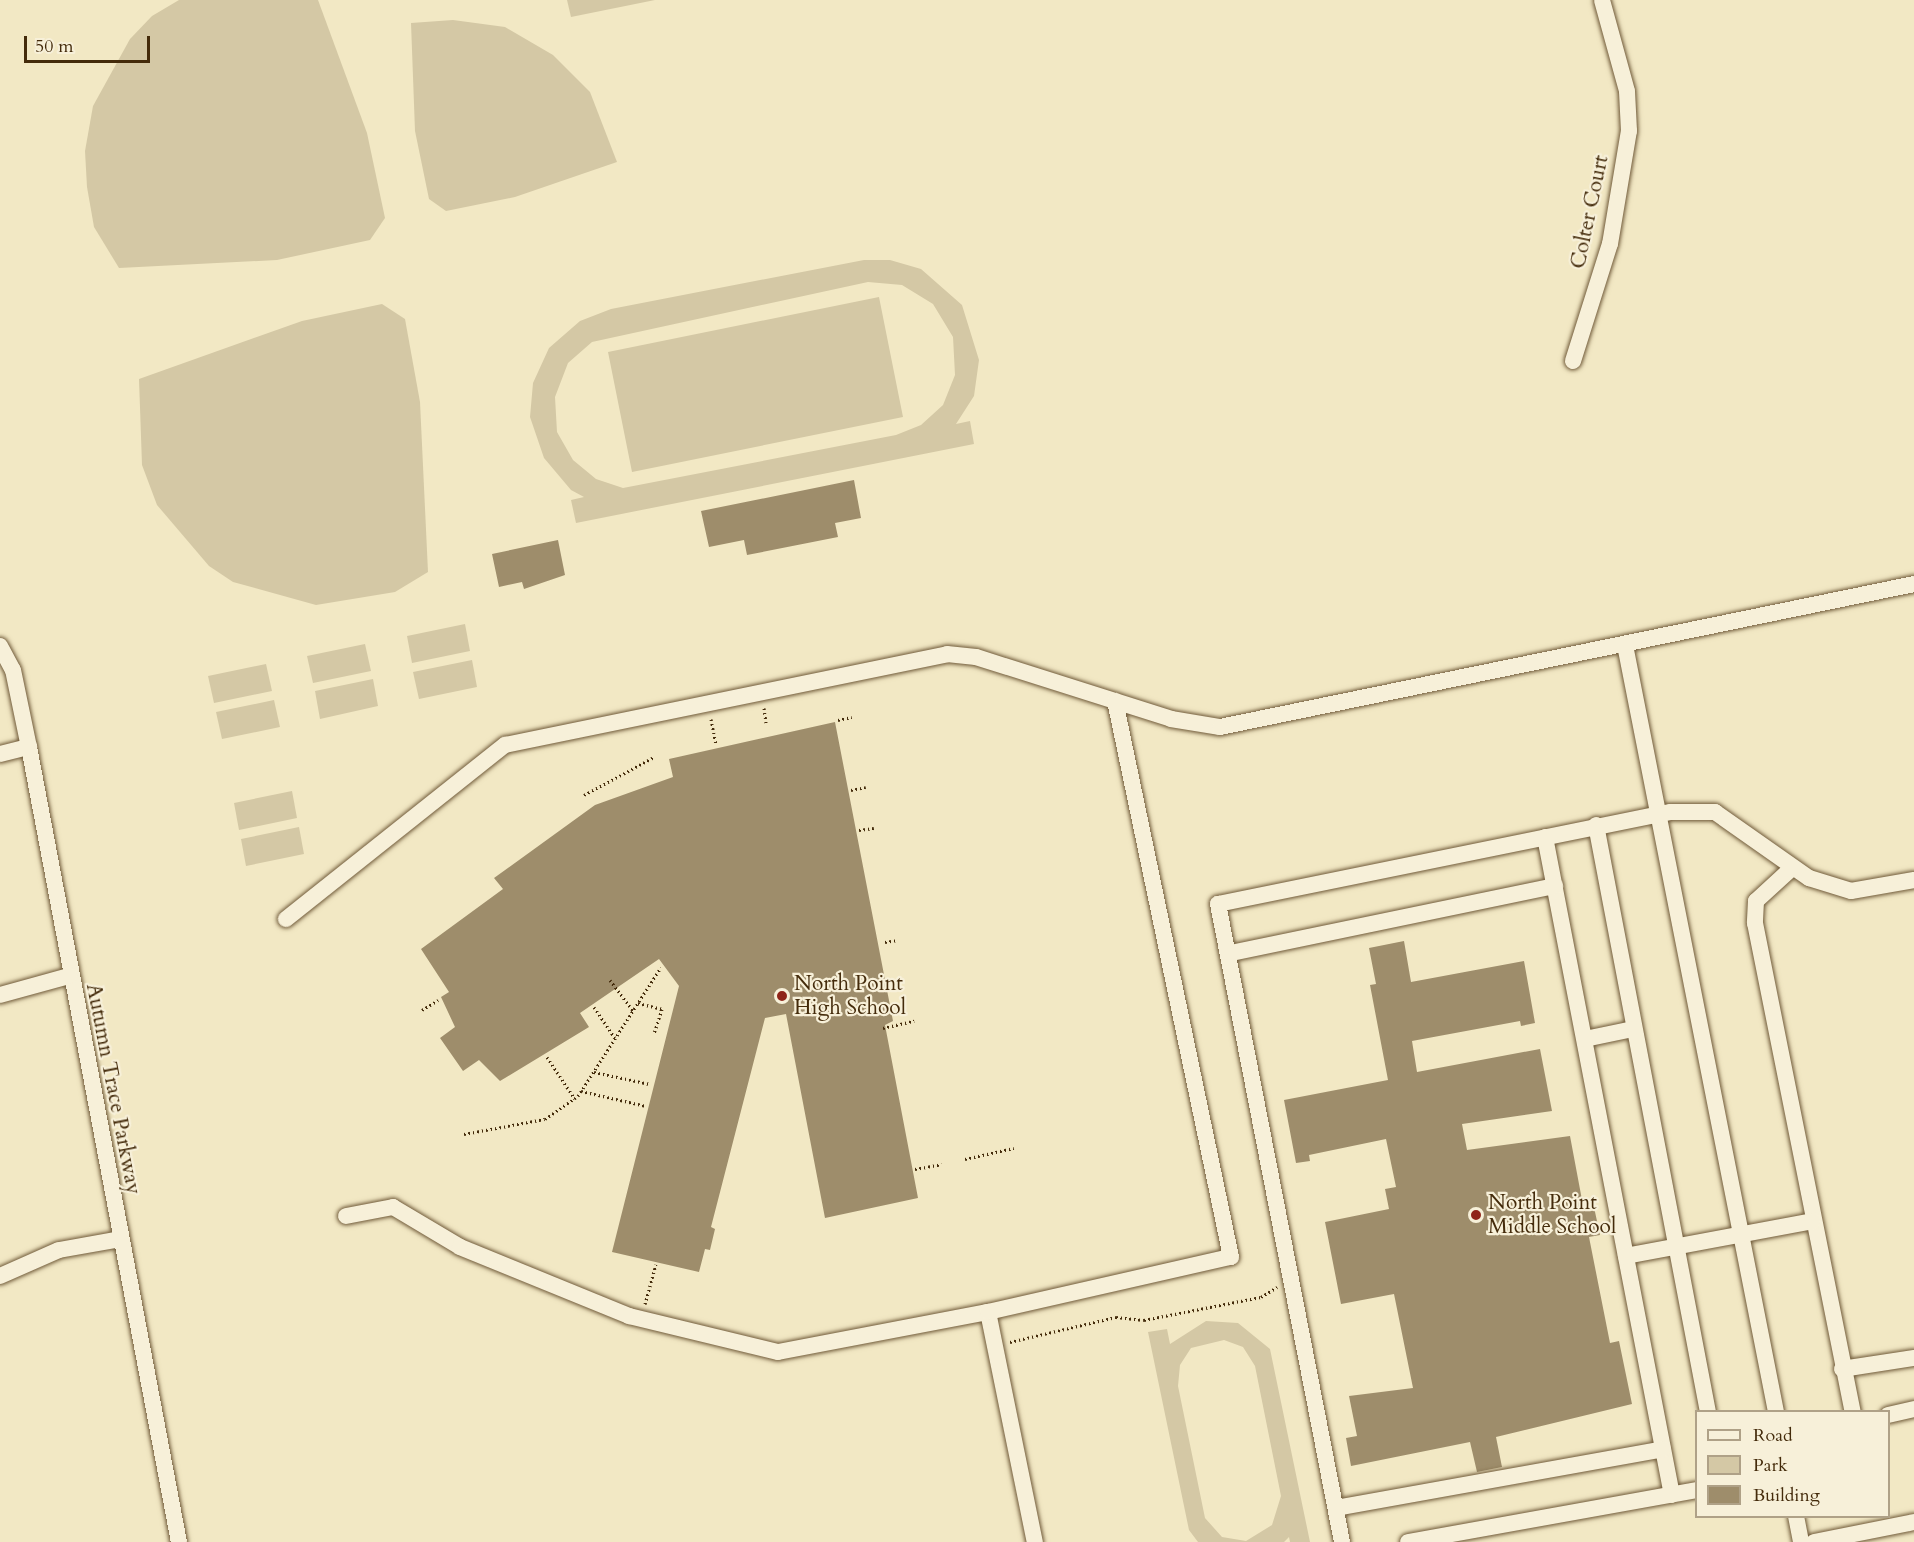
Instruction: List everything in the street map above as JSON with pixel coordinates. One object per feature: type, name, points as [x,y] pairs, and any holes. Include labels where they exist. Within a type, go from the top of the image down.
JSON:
[{"type":"street","name":"Colter Court","points":[[1573,361],[1610,244],[1629,131],[1627,91],[1602,0]]},
{"type":"street","points":[[286,919],[505,745],[947,654],[976,657],[1115,701],[1220,727],[1914,584]]},
{"type":"street","points":[[1625,645],[1776,1410]]},
{"type":"street","name":"Autumn Trace Parkway","points":[[0,646],[13,670],[29,747],[69,976],[179,1542]]},
{"type":"street","points":[[346,1216],[393,1207],[460,1247],[629,1316],[778,1352],[988,1312],[1231,1257],[1115,701]]},
{"type":"street","points":[[0,754],[29,747]]},
{"type":"street","points":[[1342,1542],[1231,953],[1218,904],[1658,813],[1715,812],[1792,868],[1851,891],[1914,880]]},
{"type":"street","points":[[1596,825],[1633,1029],[1708,1410]]},
{"type":"street","points":[[1545,837],[1672,1495]]},
{"type":"street","points":[[1792,868],[1756,900],[1755,923],[1842,1369],[1852,1410]]},
{"type":"street","points":[[1231,953],[1555,886]]},
{"type":"street","points":[[0,995],[69,976]]},
{"type":"street","points":[[1584,1039],[1633,1029]]},
{"type":"street","points":[[1626,1256],[1740,1232],[1813,1221]]},
{"type":"street","points":[[0,1276],[59,1250],[120,1239]]},
{"type":"street","points":[[988,1312],[1035,1542]]},
{"type":"street","points":[[1842,1369],[1914,1358]]},
{"type":"street","points":[[1890,1414],[1914,1409]]},
{"type":"street","points":[[1336,1508],[1663,1449]]},
{"type":"street","points":[[1408,1542],[1695,1490]]},
{"type":"street","points":[[1796,1518],[1801,1542]]},
{"type":"street","points":[[1814,1542],[1914,1522]]},
{"type":"path","points":[[764,708],[766,723]]},
{"type":"path","points":[[838,720],[852,717]]},
{"type":"path","points":[[711,719],[716,744]]},
{"type":"path","points":[[584,795],[654,757]]},
{"type":"path","points":[[851,790],[866,787]]},
{"type":"path","points":[[859,830],[874,828]]},
{"type":"path","points":[[885,942],[897,940]]},
{"type":"path","points":[[464,1134],[545,1119],[575,1099],[661,967]]},
{"type":"path","points":[[610,980],[633,1010]]},
{"type":"path","points":[[422,1010],[438,1000]]},
{"type":"path","points":[[638,1004],[662,1009],[654,1033]]},
{"type":"path","points":[[594,1007],[615,1038]]},
{"type":"path","points":[[883,1028],[914,1021]]},
{"type":"path","points":[[547,1057],[575,1099]]},
{"type":"path","points":[[594,1072],[650,1084]]},
{"type":"path","points":[[581,1092],[646,1106]]},
{"type":"path","points":[[965,1159],[1014,1148]]},
{"type":"path","points":[[915,1169],[942,1164]]},
{"type":"path","points":[[643,1311],[656,1264]]},
{"type":"path","points":[[1010,1342],[1106,1318],[1144,1320],[1261,1297],[1277,1286]]},
{"type":"green space","points":[[179,0],[318,0],[367,133],[385,218],[370,240],[277,260],[119,268],[94,227],[87,187],[85,151],[93,106],[130,39],[152,16]]},
{"type":"green space","points":[[567,0],[655,0],[571,17]]},
{"type":"green space","points":[[453,20],[505,27],[553,55],[590,92],[617,162],[515,197],[446,211],[429,199],[415,131],[411,23]]},
{"type":"green space","points":[[864,260],[890,260],[921,269],[962,305],[979,360],[974,396],[956,424],[970,421],[974,444],[576,523],[571,500],[584,497],[571,490],[544,458],[530,417],[533,383],[549,348],[580,321],[611,309]],"holes":[[[868,282],[902,285],[933,304],[953,337],[955,375],[943,405],[921,425],[896,435],[623,488],[596,479],[573,460],[557,432],[555,397],[568,363],[592,342]]]},
{"type":"green space","points":[[879,297],[903,417],[632,472],[608,352]]},
{"type":"green space","points":[[382,304],[405,319],[420,402],[428,572],[395,592],[316,605],[233,582],[209,566],[157,505],[142,465],[139,379],[302,321]]},
{"type":"green space","points":[[465,624],[470,651],[412,663],[407,636]]},
{"type":"green space","points":[[365,644],[371,671],[313,683],[307,656]]},
{"type":"green space","points":[[472,660],[477,687],[419,699],[413,672]]},
{"type":"green space","points":[[266,664],[272,691],[214,703],[208,676]]},
{"type":"green space","points":[[373,679],[378,706],[320,719],[315,691]]},
{"type":"green space","points":[[274,700],[280,727],[222,739],[216,712]]},
{"type":"green space","points":[[292,791],[297,818],[239,830],[234,803]]},
{"type":"green space","points":[[299,827],[304,854],[246,866],[241,839]]},
{"type":"green space","points":[[1206,1321],[1238,1323],[1270,1349],[1310,1542],[1290,1542],[1289,1537],[1284,1542],[1198,1542],[1189,1530],[1148,1332],[1167,1329],[1170,1344]],"holes":[[[1224,1340],[1243,1347],[1255,1366],[1281,1496],[1272,1525],[1246,1541],[1222,1537],[1205,1518],[1178,1386],[1180,1365],[1191,1348]]]},
{"type":"building","points":[[854,480],[861,518],[835,523],[838,537],[747,555],[744,540],[709,547],[701,511]]},
{"type":"building","points":[[558,540],[565,575],[524,589],[522,582],[499,587],[492,554]]},
{"type":"building","name":"North Point High School","points":[[835,722],[893,1021],[885,1025],[918,1198],[825,1218],[786,1014],[765,1018],[711,1227],[715,1229],[710,1250],[705,1249],[699,1272],[612,1252],[679,986],[659,959],[580,1013],[589,1027],[500,1081],[479,1060],[463,1071],[440,1038],[455,1027],[441,997],[449,992],[421,949],[503,889],[494,878],[595,805],[673,777],[669,759]]},
{"type":"building","name":"North Point Middle School","points":[[1404,941],[1411,982],[1524,961],[1535,1023],[1521,1026],[1520,1021],[1412,1041],[1417,1072],[1540,1049],[1552,1111],[1462,1124],[1467,1150],[1570,1136],[1582,1200],[1592,1198],[1600,1235],[1589,1237],[1610,1343],[1619,1341],[1632,1404],[1496,1437],[1502,1467],[1477,1472],[1470,1442],[1351,1466],[1346,1438],[1357,1436],[1349,1396],[1413,1388],[1394,1294],[1341,1304],[1325,1222],[1389,1209],[1385,1189],[1396,1187],[1386,1139],[1309,1155],[1310,1161],[1296,1163],[1284,1100],[1388,1080],[1370,985],[1376,984],[1369,948]]},
{"type":"place","name":"North Point High School","points":[[782,996]]},
{"type":"place","name":"North Point Middle School","points":[[1476,1215]]}]
